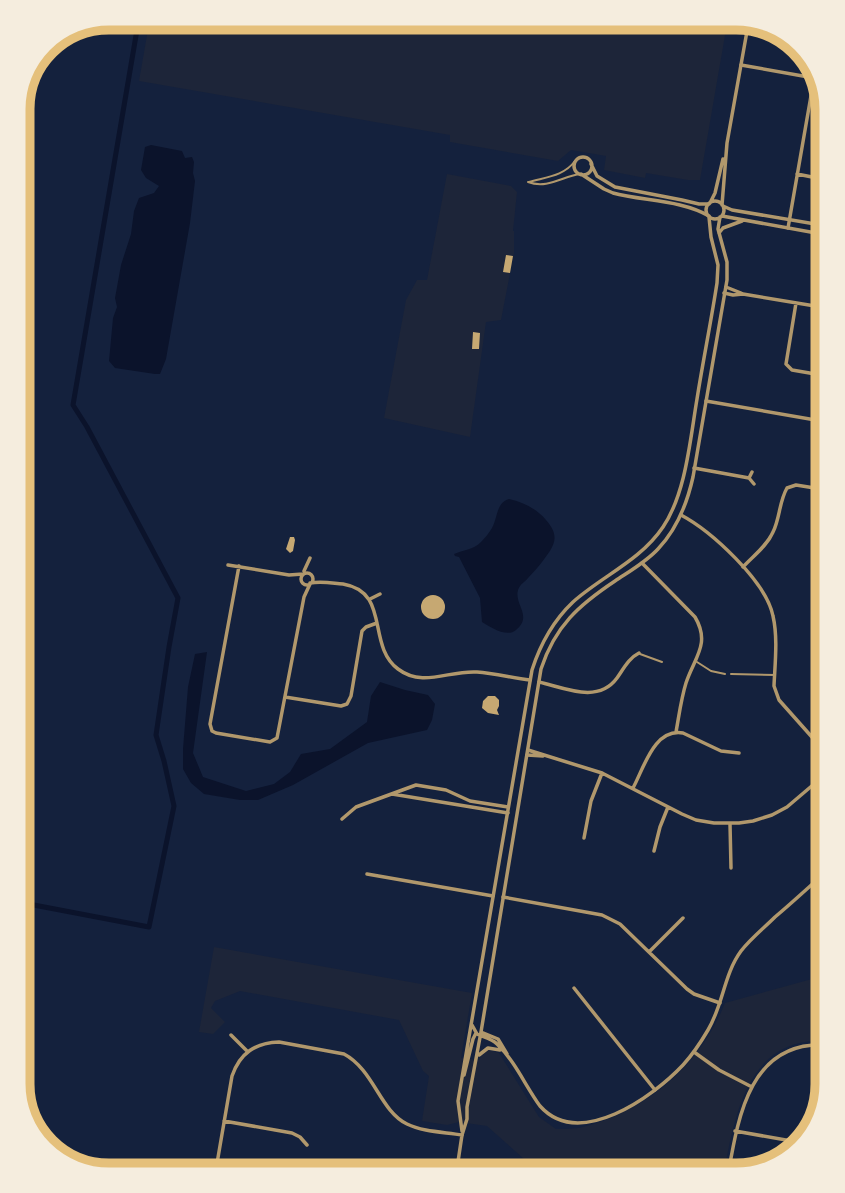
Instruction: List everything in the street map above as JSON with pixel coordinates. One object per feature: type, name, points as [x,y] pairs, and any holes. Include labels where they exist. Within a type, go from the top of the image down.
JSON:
[{"type":"street","points":[[458,1163],[462,1120],[457,1105],[530,680],[542,643],[559,618],[574,601],[646,547],[672,512],[681,486],[716,289],[718,265],[706,211],[721,174],[747,31]]},
{"type":"street","points":[[741,65],[809,77]]},
{"type":"street","points":[[788,228],[813,87]]},
{"type":"street","points":[[810,102],[815,103]]},
{"type":"street","points":[[815,224],[732,210],[716,202],[699,204],[614,187],[597,176],[589,159],[583,157],[575,161],[575,169],[604,190],[613,193],[682,206],[714,219],[721,217],[815,233]]},
{"type":"street","points":[[581,174],[589,172],[591,164]]},
{"type":"street","points":[[462,1135],[467,1119],[479,1034],[545,657],[565,621],[591,598],[642,563],[662,544],[681,515],[688,495],[727,275],[727,261],[718,226],[724,211],[721,174]]},
{"type":"street","points":[[797,174],[815,177]]},
{"type":"street","points":[[719,233],[723,228],[735,223],[748,221]]},
{"type":"street","points":[[716,289],[815,306]]},
{"type":"street","points":[[796,303],[787,366],[792,370],[815,374]]},
{"type":"street","points":[[697,399],[815,420]]},
{"type":"street","points":[[691,431],[700,433]]},
{"type":"street","points":[[694,468],[749,478],[754,484]]},
{"type":"street","points":[[749,478],[752,472]]},
{"type":"street","points":[[743,567],[772,535],[787,488],[796,485],[815,488]]},
{"type":"street","points":[[672,512],[705,530],[760,585],[773,614],[774,686],[779,700],[815,740]]},
{"type":"street","points":[[635,556],[700,625],[702,644],[686,683],[676,732]]},
{"type":"street","points":[[239,566],[211,728],[216,733],[264,742],[274,741],[279,734],[304,597],[313,579],[310,558],[301,576],[304,597]]},
{"type":"street","points":[[228,565],[289,575],[305,584],[324,581]]},
{"type":"street","points":[[289,575],[308,572],[324,581],[357,587],[370,599],[386,655],[398,669],[415,677],[431,678],[467,671],[480,672],[594,693],[612,685],[631,657],[639,653]]},
{"type":"street","points":[[370,599],[380,594]]},
{"type":"street","points":[[285,697],[341,706],[346,704],[351,696],[362,631],[377,623]]},
{"type":"street","points":[[633,788],[658,741],[668,733],[682,733],[720,751],[739,753]]},
{"type":"street","points":[[518,751],[602,773],[696,820],[730,824],[753,821],[787,807],[815,783]]},
{"type":"street","points":[[584,838],[591,801],[602,773]]},
{"type":"street","points":[[342,818],[353,808],[418,785],[446,790],[473,804]]},
{"type":"street","points":[[390,794],[517,812]]},
{"type":"street","points":[[457,804],[458,796]]},
{"type":"street","points":[[654,851],[668,807]]},
{"type":"street","points":[[730,824],[731,868]]},
{"type":"street","points":[[368,874],[603,915],[620,925],[687,989],[721,1003]]},
{"type":"street","points":[[472,1021],[479,1034],[496,1043],[508,1058],[546,1114],[562,1122],[580,1124],[602,1118],[633,1104],[655,1090],[684,1064],[709,1028],[721,1003],[734,963],[742,951],[761,930],[815,882]]},
{"type":"street","points":[[649,952],[683,918]]},
{"type":"street","points":[[574,988],[655,1090]]},
{"type":"street","points":[[461,1084],[473,1038],[479,1034],[488,1034],[498,1039],[508,1058]]},
{"type":"street","points":[[231,1035],[247,1051]]},
{"type":"street","points":[[217,1163],[235,1067],[247,1051],[268,1042],[344,1054],[354,1059],[392,1112],[406,1124],[462,1135]]},
{"type":"street","points":[[730,1163],[735,1131],[743,1108],[764,1069],[780,1055],[799,1047],[815,1045]]},
{"type":"street","points":[[476,1059],[488,1048],[504,1053]]},
{"type":"street","points":[[694,1052],[719,1070],[752,1087]]},
{"type":"street","points":[[224,1121],[292,1133],[307,1144]]},
{"type":"street","points":[[735,1131],[791,1141]]},
{"type":"lane","points":[[575,161],[569,168],[557,174],[528,182],[546,184],[581,174]]},
{"type":"lane","points":[[639,653],[662,662]]},
{"type":"lane","points":[[696,661],[711,671],[725,674]]},
{"type":"lane","points":[[731,674],[775,675]]},
{"type":"shaded area","points":[[148,30],[726,30],[700,180],[646,173],[645,178],[604,170],[606,156],[571,150],[558,161],[450,142],[450,135],[139,81]]},
{"type":"shaded area","points":[[151,145],[182,151],[185,158],[192,157],[195,181],[166,359],[160,374],[115,368],[109,361],[113,318],[117,307],[115,298],[134,211],[139,198],[154,193],[159,186],[146,178],[141,170],[145,147]]},
{"type":"shaded area","points":[[447,174],[511,186],[517,192],[514,253],[501,320],[486,322],[470,437],[384,418],[406,300],[417,280],[427,280]]},
{"type":"shaded area","points":[[509,499],[538,512],[551,526],[554,541],[546,556],[519,588],[517,595],[523,620],[516,630],[508,633],[482,622],[480,598],[459,557],[454,554],[481,542],[492,528],[499,507]]},
{"type":"shaded area","points":[[207,652],[193,753],[203,777],[246,791],[274,784],[290,772],[301,754],[330,749],[367,722],[371,696],[380,682],[428,695],[435,704],[432,720],[427,730],[368,743],[293,785],[258,800],[204,794],[191,783],[183,769],[183,749],[188,687],[195,654]]},
{"type":"shaded area","points":[[214,947],[472,993],[461,1058],[479,1060],[483,1053],[489,1050],[499,1053],[539,1117],[556,1129],[570,1129],[606,1120],[650,1097],[669,1082],[702,1046],[725,1003],[815,979],[815,1042],[801,1043],[780,1051],[763,1064],[750,1082],[741,1103],[726,1163],[529,1163],[487,1126],[422,1121],[429,1076],[423,1071],[399,1020],[240,991],[215,1001],[211,1008],[225,1022],[213,1034],[199,1032]]},
{"type":"building","points":[[506,255],[513,256],[510,273],[503,272]]},
{"type":"building","points":[[473,332],[480,333],[479,349],[472,349]]},
{"type":"building","points":[[290,537],[295,540],[290,553],[286,549]]},
{"type":"building","points":[[433,595],[444,602],[445,607],[438,618],[433,619],[422,612],[421,607],[428,596]]},
{"type":"building","points":[[488,696],[495,696],[499,700],[499,715],[488,713],[482,708],[483,701]]},
{"type":"waterway","points":[[30,904],[149,927],[174,806],[156,735],[178,598],[73,405],[137,30]]}]
